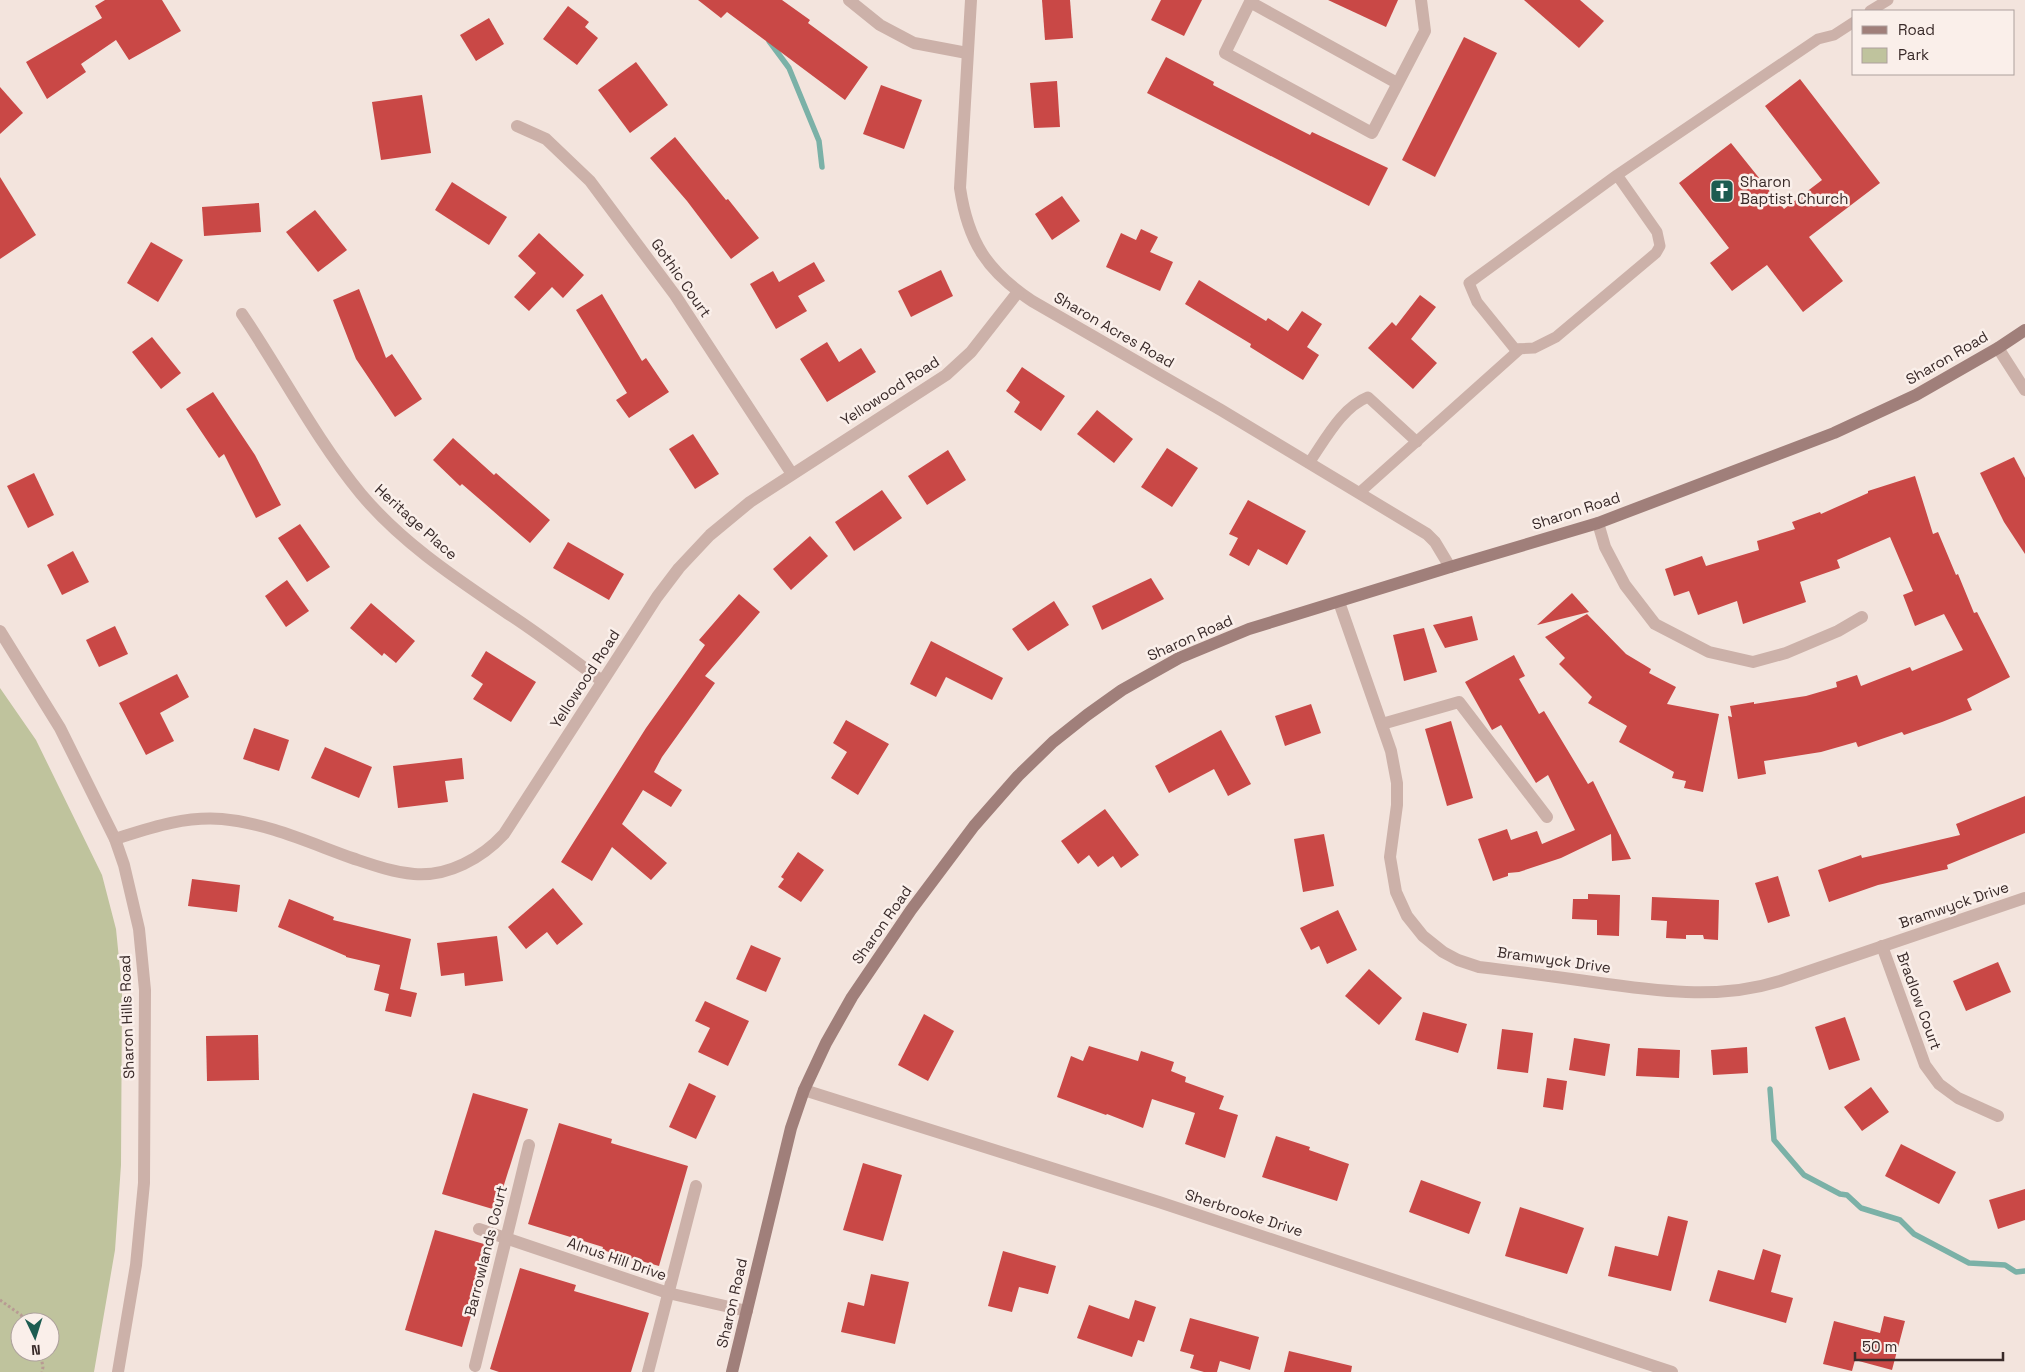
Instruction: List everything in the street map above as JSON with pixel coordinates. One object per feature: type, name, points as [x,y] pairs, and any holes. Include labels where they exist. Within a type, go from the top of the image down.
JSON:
[{"type":"main road","name":"Sharon Road","points":[[732,1372],[791,1128],[804,1090],[826,1043],[852,997],[911,910],[974,826],[1018,776],[1053,742],[1122,690],[1167,664],[1249,629],[1450,566],[1598,523],[1834,433],[1916,395],[1998,348],[2025,330]]},
{"type":"street","points":[[849,0],[880,25],[914,43],[966,53]]},
{"type":"street","name":"Sharon Acres Road","points":[[971,0],[966,53],[960,188],[964,209],[973,236],[991,267],[1018,292],[1427,534],[1435,542],[1450,566]]},
{"type":"street","points":[[1397,83],[1250,2],[1225,53],[1372,133],[1424,31],[1421,0]]},
{"type":"street","name":"Gothic Court","points":[[517,126],[546,139],[590,181],[675,295],[792,474]]},
{"type":"street","name":"Yellowood Road","points":[[115,839],[172,821],[222,819],[259,826],[389,871],[416,874],[441,872],[480,856],[504,834],[657,597],[679,568],[710,536],[743,507],[946,375],[970,352],[1018,292]]},
{"type":"street","name":"Heritage Place","points":[[242,314],[272,358],[330,452],[361,494],[378,512],[440,568],[602,681]]},
{"type":"street","points":[[1998,348],[2025,390]]},
{"type":"street","points":[[1598,523],[1605,547],[1625,585],[1655,624],[1708,652],[1753,662],[1803,646],[1838,631],[1862,617]]},
{"type":"street","name":"Bramwyck Drive","points":[[1339,602],[1391,750],[1397,783],[1397,805],[1390,857],[1396,892],[1407,916],[1423,936],[1443,952],[1458,960],[1479,966],[1640,989],[1713,993],[1771,984],[2025,898]]},
{"type":"street","name":"Sharon Hills Road","points":[[0,632],[60,728],[115,839],[124,865],[139,929],[145,990],[144,1183],[136,1265],[118,1372]]},
{"type":"street","points":[[1382,724],[1459,702],[1547,817]]},
{"type":"street","name":"Bradlow Court","points":[[1882,946],[1925,1065],[1939,1084],[1958,1098],[1998,1116]]},
{"type":"street","name":"Sherbrooke Drive","points":[[804,1090],[1150,1199],[1672,1372]]},
{"type":"street","name":"Barrowlands Court","points":[[474,1366],[529,1146]]},
{"type":"street","points":[[648,1372],[696,1186]]},
{"type":"street","name":"Alnus Hill Drive","points":[[479,1229],[668,1293],[746,1311]]},
{"type":"lane","points":[[1872,10],[1888,0]]},
{"type":"lane","points":[[1617,175],[1657,232],[1660,246],[1656,253],[1556,337],[1534,348],[1514,349],[1477,302],[1469,282],[1617,175],[1818,39],[1834,34],[1852,23]]},
{"type":"lane","points":[[1359,493],[1520,349]]},
{"type":"lane","points":[[1309,463],[1342,417],[1358,401],[1368,396],[1416,442]]},
{"type":"path","points":[[0,1300],[17,1312]]},
{"type":"green space","points":[[0,688],[36,740],[102,875],[116,929],[122,989],[121,1165],[115,1250],[94,1372],[0,1372]]},
{"type":"building","points":[[105,0],[162,0],[181,31],[129,60],[116,40],[81,64],[86,72],[47,99],[26,62],[102,18],[95,6]]},
{"type":"building","points":[[698,0],[782,0],[810,20],[808,23],[868,67],[845,100],[727,12],[721,18]]},
{"type":"building","points":[[1042,0],[1070,0],[1073,38],[1045,40]]},
{"type":"building","points":[[1161,0],[1202,0],[1184,36],[1151,20]]},
{"type":"building","points":[[1328,0],[1398,0],[1386,27]]},
{"type":"building","points":[[1524,0],[1580,0],[1604,21],[1579,48]]},
{"type":"building","points":[[568,6],[589,22],[585,27],[598,38],[577,65],[543,39]]},
{"type":"building","points":[[489,18],[504,44],[476,61],[460,35]]},
{"type":"building","points":[[1464,37],[1497,53],[1435,177],[1402,160]]},
{"type":"building","points":[[1166,57],[1214,82],[1213,85],[1310,135],[1312,132],[1388,168],[1369,206],[1147,93]]},
{"type":"building","points":[[636,62],[668,105],[630,133],[598,90]]},
{"type":"building","name":"Sharon Baptist Church","points":[[1800,79],[1880,183],[1809,237],[1843,281],[1803,312],[1767,265],[1732,291],[1710,263],[1729,248],[1679,183],[1731,143],[1784,209],[1822,180],[1765,106]]},
{"type":"building","points":[[1057,81],[1060,127],[1034,128],[1030,83]]},
{"type":"building","points":[[881,85],[922,100],[904,149],[863,134]]},
{"type":"building","points":[[0,87],[23,113],[0,134]]},
{"type":"building","points":[[422,95],[431,153],[381,160],[372,102]]},
{"type":"building","points":[[675,137],[759,238],[731,259],[687,201],[650,158]]},
{"type":"building","points":[[0,177],[36,235],[0,259]]},
{"type":"building","points":[[452,182],[507,217],[489,245],[435,210]]},
{"type":"building","points":[[1062,196],[1080,221],[1052,240],[1035,214]]},
{"type":"building","points":[[259,203],[261,232],[204,236],[202,207]]},
{"type":"building","points":[[315,210],[347,250],[318,272],[286,232]]},
{"type":"building","points":[[1141,229],[1158,237],[1150,252],[1173,262],[1160,291],[1106,267],[1121,233],[1136,240]]},
{"type":"building","points":[[539,233],[584,275],[563,298],[552,287],[529,311],[514,297],[536,273],[518,256]]},
{"type":"building","points":[[151,242],[183,260],[158,302],[127,283]]},
{"type":"building","points":[[814,262],[825,281],[798,296],[807,311],[776,329],[750,284],[773,271],[779,282]]},
{"type":"building","points":[[941,270],[953,296],[911,317],[898,291]]},
{"type":"building","points":[[1199,280],[1266,321],[1268,318],[1288,331],[1302,311],[1322,324],[1307,347],[1319,355],[1303,380],[1250,347],[1251,344],[1185,304]]},
{"type":"building","points":[[359,289],[386,358],[392,354],[422,399],[395,417],[356,359],[333,300]]},
{"type":"building","points":[[602,294],[642,361],[646,358],[669,392],[629,418],[616,400],[627,393],[576,310]]},
{"type":"building","points":[[1420,295],[1436,307],[1411,339],[1437,363],[1413,389],[1368,348],[1392,322],[1396,326]]},
{"type":"building","points":[[152,337],[181,373],[161,389],[132,352]]},
{"type":"building","points":[[827,342],[839,362],[861,348],[876,372],[827,402],[800,359]]},
{"type":"building","points":[[1022,367],[1065,396],[1041,431],[1014,412],[1020,402],[1006,391]]},
{"type":"building","points":[[213,392],[255,455],[281,505],[256,518],[224,454],[219,458],[186,409]]},
{"type":"building","points":[[1097,410],[1133,439],[1114,463],[1077,434]]},
{"type":"building","points":[[693,434],[719,474],[695,489],[669,449]]},
{"type":"building","points":[[453,438],[494,475],[496,473],[550,520],[530,543],[462,484],[460,486],[433,460]]},
{"type":"building","points":[[1167,448],[1198,468],[1172,507],[1141,487]]},
{"type":"building","points":[[948,450],[966,480],[927,505],[908,476]]},
{"type":"building","points":[[2014,457],[2025,478],[2025,554],[2004,522],[1980,473]]},
{"type":"building","points":[[34,473],[54,515],[28,528],[7,486]]},
{"type":"building","points":[[1915,476],[1933,534],[1938,532],[1974,613],[1977,612],[2010,677],[1967,699],[1972,710],[1942,722],[1904,735],[1902,732],[1858,747],[1856,742],[1821,752],[1764,761],[1766,774],[1738,779],[1728,716],[1732,717],[1730,706],[1806,696],[1837,687],[1836,682],[1857,675],[1861,686],[1910,667],[1912,671],[1963,650],[1944,614],[1915,626],[1903,595],[1913,591],[1890,537],[1837,560],[1840,568],[1800,582],[1806,602],[1743,624],[1737,601],[1698,615],[1689,591],[1674,596],[1665,569],[1702,556],[1706,566],[1759,550],[1757,541],[1795,529],[1792,522],[1820,512],[1821,514],[1868,493],[1868,491]]},
{"type":"building","points":[[882,490],[902,518],[854,551],[835,522]]},
{"type":"building","points":[[1248,500],[1306,531],[1287,565],[1258,549],[1249,566],[1229,555],[1238,538],[1229,534]]},
{"type":"building","points":[[300,524],[330,567],[307,582],[278,538]]},
{"type":"building","points":[[810,536],[828,556],[791,590],[773,569]]},
{"type":"building","points":[[568,542],[624,574],[609,600],[553,568]]},
{"type":"building","points":[[73,551],[89,582],[62,595],[47,565]]},
{"type":"building","points":[[1151,578],[1164,599],[1102,630],[1092,606]]},
{"type":"building","points":[[287,580],[309,611],[286,627],[265,596]]},
{"type":"building","points":[[1572,593],[1589,612],[1537,625]]},
{"type":"building","points":[[739,594],[760,612],[705,676],[715,683],[662,757],[654,772],[682,790],[671,807],[643,790],[622,824],[667,863],[651,880],[612,847],[592,881],[561,862],[646,728],[705,645],[699,640]]},
{"type":"building","points":[[1054,601],[1069,625],[1028,651],[1012,629]]},
{"type":"building","points":[[371,603],[415,641],[396,663],[384,653],[382,656],[350,628]]},
{"type":"building","points":[[1587,614],[1626,654],[1651,669],[1649,673],[1676,687],[1667,704],[1719,714],[1703,792],[1684,788],[1686,781],[1672,778],[1674,772],[1619,742],[1627,726],[1588,703],[1592,697],[1559,664],[1565,658],[1545,637]]},
{"type":"building","points":[[1472,616],[1478,640],[1445,648],[1433,625]]},
{"type":"building","points":[[115,626],[128,654],[99,667],[86,640]]},
{"type":"building","points":[[1424,628],[1437,672],[1404,681],[1393,635]]},
{"type":"building","points":[[931,641],[1003,678],[992,700],[946,677],[936,697],[910,684]]},
{"type":"building","points":[[486,651],[536,682],[511,722],[473,699],[483,684],[471,676]]},
{"type":"building","points":[[1514,655],[1525,676],[1519,679],[1539,714],[1544,711],[1588,784],[1593,781],[1631,859],[1612,861],[1611,834],[1561,858],[1519,872],[1508,873],[1508,876],[1493,881],[1478,839],[1507,829],[1511,840],[1537,831],[1542,844],[1575,830],[1548,775],[1536,783],[1501,725],[1492,730],[1465,682]]},
{"type":"building","points":[[177,674],[189,697],[160,713],[174,741],[146,755],[119,703]]},
{"type":"building","points":[[1311,704],[1321,733],[1285,746],[1275,716]]},
{"type":"building","points":[[846,720],[889,744],[858,795],[831,778],[847,752],[833,743]]},
{"type":"building","points":[[1451,721],[1473,798],[1447,806],[1425,729]]},
{"type":"building","points":[[254,728],[289,740],[279,771],[243,759]]},
{"type":"building","points":[[1221,730],[1251,784],[1228,796],[1214,769],[1169,793],[1155,766]]},
{"type":"building","points":[[325,747],[372,767],[359,798],[311,778]]},
{"type":"building","points":[[462,758],[464,779],[445,781],[448,802],[398,808],[393,766]]},
{"type":"building","points":[[2025,796],[2025,833],[1947,865],[1948,869],[1878,885],[1829,902],[1818,870],[1861,855],[1862,858],[1960,835],[1956,824]]},
{"type":"building","points":[[1105,809],[1139,855],[1121,868],[1113,856],[1098,867],[1089,855],[1078,864],[1061,841]]},
{"type":"building","points":[[1324,834],[1334,886],[1303,892],[1294,839]]},
{"type":"building","points":[[798,852],[824,870],[801,902],[778,887],[784,879],[781,877]]},
{"type":"building","points":[[1778,876],[1790,916],[1768,923],[1755,883]]},
{"type":"building","points":[[192,879],[240,885],[237,912],[188,906]]},
{"type":"building","points":[[553,888],[583,924],[557,945],[547,932],[526,949],[508,927]]},
{"type":"building","points":[[1588,894],[1620,895],[1619,936],[1597,935],[1597,920],[1572,919],[1573,899],[1588,899]]},
{"type":"building","points":[[1652,897],[1719,900],[1718,940],[1704,939],[1703,935],[1686,935],[1686,939],[1666,938],[1667,921],[1651,920]]},
{"type":"building","points":[[289,899],[334,917],[333,920],[411,939],[400,989],[417,993],[411,1017],[385,1011],[389,994],[374,990],[380,965],[346,957],[278,927]]},
{"type":"building","points":[[1338,910],[1357,950],[1327,964],[1319,946],[1311,950],[1300,928]]},
{"type":"building","points":[[497,936],[503,981],[465,986],[464,973],[441,976],[437,943]]},
{"type":"building","points":[[751,945],[781,958],[766,992],[736,979]]},
{"type":"building","points":[[1998,962],[2011,992],[1966,1011],[1953,981]]},
{"type":"building","points":[[1369,969],[1402,998],[1379,1025],[1345,996]]},
{"type":"building","points":[[705,1001],[749,1021],[728,1066],[698,1052],[710,1028],[695,1021]]},
{"type":"building","points":[[1423,1012],[1467,1024],[1458,1053],[1415,1040]]},
{"type":"building","points":[[924,1014],[954,1031],[928,1081],[898,1065]]},
{"type":"building","points":[[1845,1017],[1860,1060],[1829,1070],[1815,1027]]},
{"type":"building","points":[[1502,1029],[1533,1033],[1528,1073],[1497,1069]]},
{"type":"building","points":[[258,1035],[259,1080],[207,1081],[206,1036]]},
{"type":"building","points":[[1574,1038],[1610,1044],[1605,1076],[1569,1070]]},
{"type":"building","points":[[1089,1046],[1138,1061],[1141,1051],[1174,1062],[1171,1071],[1186,1077],[1185,1082],[1224,1096],[1219,1109],[1238,1115],[1225,1158],[1185,1144],[1195,1113],[1152,1099],[1143,1128],[1057,1097],[1071,1056],[1083,1061]]},
{"type":"building","points":[[1747,1047],[1748,1073],[1713,1075],[1711,1050]]},
{"type":"building","points":[[1638,1048],[1680,1050],[1679,1078],[1636,1076]]},
{"type":"building","points":[[1547,1078],[1567,1081],[1563,1110],[1543,1107]]},
{"type":"building","points":[[689,1083],[716,1096],[696,1139],[669,1127]]},
{"type":"building","points":[[1871,1087],[1889,1112],[1862,1131],[1844,1107]]},
{"type":"building","points":[[473,1093],[528,1109],[496,1210],[442,1194]]},
{"type":"building","points":[[559,1123],[612,1139],[611,1143],[688,1166],[659,1266],[602,1250],[603,1247],[528,1224]]},
{"type":"building","points":[[1276,1136],[1310,1147],[1309,1150],[1349,1164],[1337,1201],[1262,1177]]},
{"type":"building","points":[[1901,1144],[1956,1172],[1939,1204],[1885,1176]]},
{"type":"building","points":[[863,1163],[902,1175],[883,1241],[843,1230]]},
{"type":"building","points":[[1421,1180],[1481,1202],[1469,1234],[1409,1212]]},
{"type":"building","points":[[2025,1189],[2025,1220],[1998,1229],[1989,1200]]},
{"type":"building","points":[[1520,1207],[1584,1228],[1567,1274],[1505,1256]]},
{"type":"building","points":[[1668,1216],[1688,1221],[1671,1291],[1608,1276],[1615,1246],[1658,1256]]},
{"type":"building","points":[[435,1230],[491,1246],[462,1347],[405,1330]]},
{"type":"building","points":[[1763,1249],[1781,1255],[1771,1292],[1793,1298],[1786,1323],[1709,1301],[1718,1270],[1754,1280]]},
{"type":"building","points":[[1003,1251],[1056,1266],[1048,1294],[1019,1287],[1012,1312],[988,1306]]},
{"type":"building","points":[[520,1268],[576,1285],[574,1291],[649,1313],[631,1372],[499,1372],[490,1369]]},
{"type":"building","points":[[871,1274],[909,1282],[895,1344],[841,1332],[848,1302],[864,1306]]},
{"type":"building","points":[[1135,1300],[1156,1307],[1144,1342],[1138,1340],[1132,1357],[1077,1338],[1089,1305],[1129,1319]]},
{"type":"building","points":[[1884,1316],[1905,1321],[1892,1370],[1855,1360],[1852,1371],[1823,1364],[1834,1321],[1880,1333]]},
{"type":"building","points":[[1190,1318],[1259,1337],[1250,1370],[1220,1361],[1217,1372],[1204,1372],[1190,1368],[1194,1355],[1180,1351]]},
{"type":"building","points":[[1289,1351],[1352,1366],[1351,1372],[1284,1372]]},
{"type":"waterway","points":[[769,41],[789,68],[819,141],[822,167]]},
{"type":"waterway","points":[[1770,1089],[1774,1140],[1804,1175],[1840,1194],[1847,1195],[1861,1208],[1900,1220],[1914,1234],[1969,1263],[2005,1265],[2016,1272],[2025,1271]]},
{"type":"place","name":"Sharon Baptist Church","points":[[1722,191]]}]
